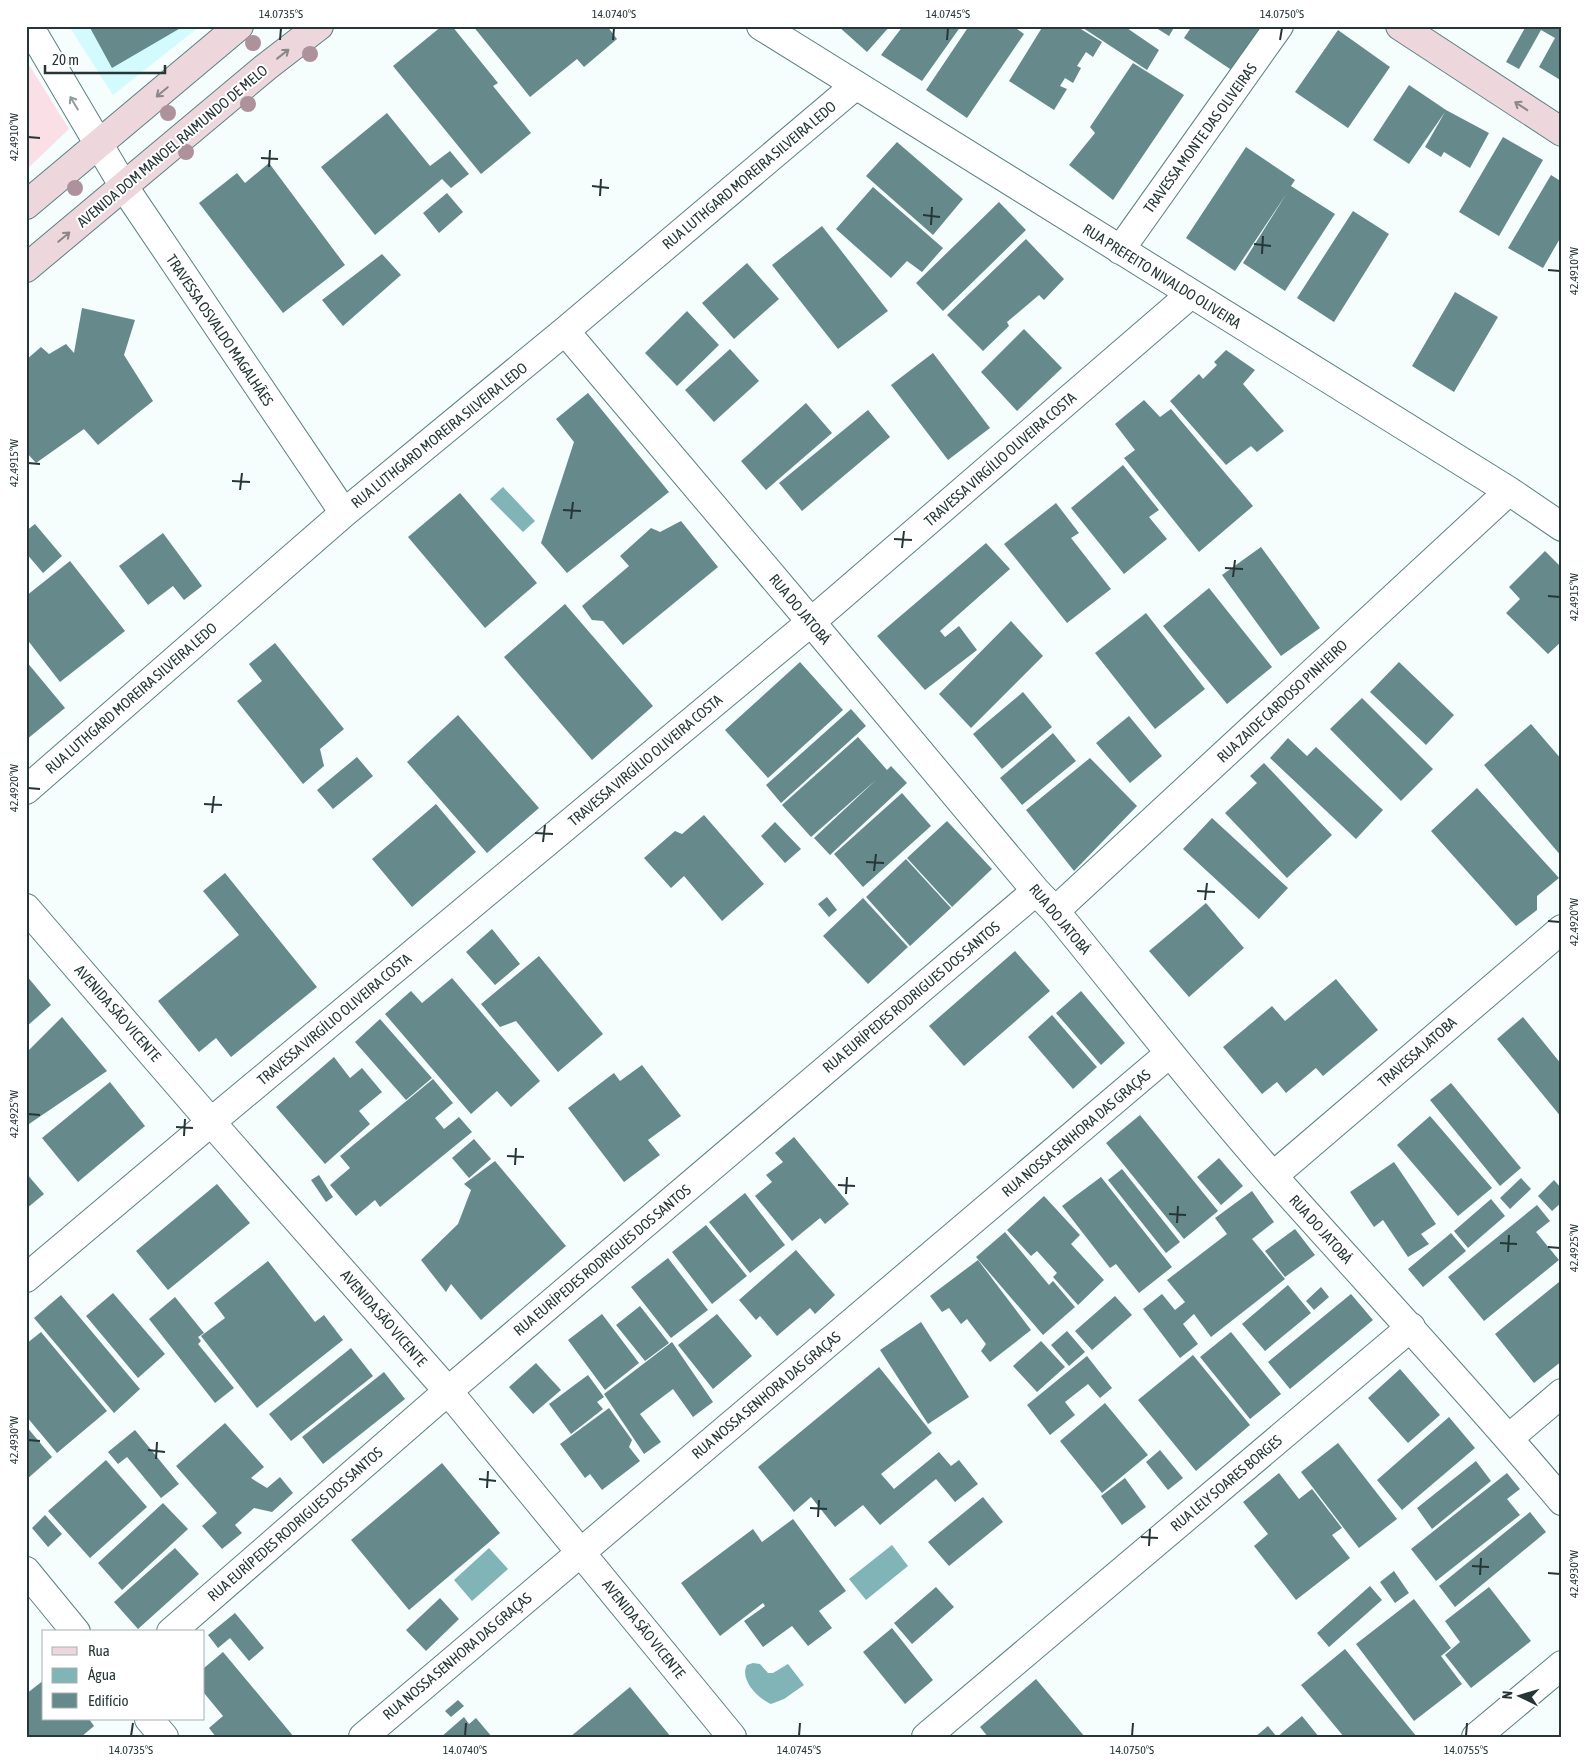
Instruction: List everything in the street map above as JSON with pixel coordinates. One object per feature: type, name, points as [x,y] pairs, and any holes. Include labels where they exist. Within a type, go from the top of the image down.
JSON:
[{"type":"main road","points":[[26,205],[239,26]]},
{"type":"main road","name":"AVENIDA DOM MANOEL RAIMUNDO DE MELO","points":[[26,268],[319,26]]},
{"type":"main road","points":[[1400,26],[1562,132]]},
{"type":"street","name":"TRAVESSA OSVALDO MAGALHÃES","points":[[29,26],[124,187],[344,512]]},
{"type":"street","name":"RUA PREFEITO NIVALDO OLIVEIRA","points":[[761,26],[1509,491],[1562,526]]},
{"type":"street","name":"TRAVESSA MONTE DAS OLIVEIRAS","points":[[1120,250],[1280,26]]},
{"type":"street","name":"RUA LUTHGARD MOREIRA SILVEIRA LEDO","points":[[26,790],[344,512],[565,331],[856,85]]},
{"type":"street","name":"TRAVESSA VIRGÍLIO OLIVEIRA COSTA","points":[[26,1278],[811,622],[1191,294]]},
{"type":"street","name":"RUA DO JATOBÁ","points":[[565,331],[1055,912],[1273,1176],[1411,1327],[1562,1501]]},
{"type":"street","name":"RUA ZAIDE CARDOSO PINHEIRO","points":[[1055,912],[1509,491]]},
{"type":"street","name":"RUA EURÍPEDES RODRIGUES DOS SANTOS","points":[[173,1630],[448,1391],[1036,891]]},
{"type":"street","name":"AVENIDA SÃO VICENTE","points":[[26,908],[448,1391],[732,1737]]},
{"type":"street","name":"TRAVESSA JATOBA","points":[[1273,1176],[1562,929]]},
{"type":"street","name":"RUA NOSSA SENHORA DAS GRAÇAS","points":[[363,1737],[1170,1053]]},
{"type":"street","name":"RUA LELY SOARES BORGES","points":[[926,1737],[1411,1327]]},
{"type":"street","points":[[1509,1438],[1562,1393]]},
{"type":"street","points":[[26,1571],[74,1630]]},
{"type":"street","points":[[1476,1737],[1562,1666]]},
{"type":"street","points":[[150,1720],[164,1737]]},
{"type":"shaded area","points":[[69,26],[200,26],[113,95]]},
{"type":"shaded area","points":[[26,60],[69,129],[26,170]]},
{"type":"water","points":[[503,487],[535,521],[523,532],[490,499]]},
{"type":"water","points":[[892,1545],[908,1566],[866,1600],[849,1579]]},
{"type":"water","points":[[489,1548],[508,1569],[472,1601],[454,1580]]},
{"type":"water","points":[[753,1663],[760,1664],[768,1673],[773,1673],[788,1664],[804,1685],[784,1699],[771,1704],[761,1698],[748,1682],[745,1670],[747,1665]]},
{"type":"building","points":[[89,26],[184,26],[112,68]]},
{"type":"building","points":[[442,26],[452,26],[498,83],[493,86],[531,133],[481,174],[393,66]]},
{"type":"building","points":[[473,26],[607,26],[617,39],[584,67],[577,59],[530,97]]},
{"type":"building","points":[[838,26],[890,26],[867,52]]},
{"type":"building","points":[[903,26],[961,26],[922,81],[881,55]]},
{"type":"building","points":[[969,26],[1013,26],[1024,34],[967,118],[926,90]]},
{"type":"building","points":[[1043,26],[1076,26],[1102,42],[1093,57],[1086,52],[1077,66],[1081,68],[1073,83],[1065,78],[1060,86],[1067,89],[1054,110],[1009,81]]},
{"type":"building","points":[[1080,26],[1124,26],[1159,50],[1147,70]]},
{"type":"building","points":[[1153,26],[1175,26],[1169,36]]},
{"type":"building","points":[[1192,26],[1263,26],[1233,71],[1184,38]]},
{"type":"building","points":[[1526,26],[1562,26],[1562,81],[1539,67],[1555,38],[1541,30],[1519,69],[1506,62]]},
{"type":"building","points":[[1338,30],[1390,67],[1348,128],[1295,92]]},
{"type":"building","points":[[1133,63],[1184,95],[1113,200],[1069,165],[1095,133],[1090,127]]},
{"type":"building","points":[[1409,85],[1446,110],[1489,133],[1470,168],[1444,152],[1441,157],[1425,147],[1445,112],[1409,164],[1373,140]]},
{"type":"building","points":[[387,113],[430,166],[450,151],[469,174],[451,188],[442,179],[375,235],[321,167]]},
{"type":"building","points":[[1503,137],[1543,160],[1499,236],[1459,212]]},
{"type":"building","points":[[897,142],[963,199],[933,235],[866,176]]},
{"type":"building","points":[[1246,147],[1295,180],[1291,186],[1335,214],[1285,291],[1243,263],[1287,193],[1235,271],[1186,238]]},
{"type":"building","points":[[269,163],[345,265],[283,313],[199,203],[237,173],[245,183]]},
{"type":"building","points":[[1551,175],[1562,182],[1562,235],[1543,268],[1508,248]]},
{"type":"building","points":[[873,187],[943,248],[922,272],[907,261],[891,278],[836,229]]},
{"type":"building","points":[[447,193],[463,212],[439,233],[423,213]]},
{"type":"building","points":[[999,202],[1026,230],[943,311],[916,283]]},
{"type":"building","points":[[1353,211],[1389,234],[1334,322],[1297,298]]},
{"type":"building","points":[[822,226],[888,311],[838,349],[772,265]]},
{"type":"building","points":[[1026,239],[1064,279],[1044,300],[1039,295],[1007,322],[1009,326],[983,351],[947,315]]},
{"type":"building","points":[[382,254],[401,275],[343,326],[322,300]]},
{"type":"building","points":[[747,263],[779,299],[734,339],[702,303]]},
{"type":"building","points":[[1455,292],[1498,317],[1454,392],[1412,366]]},
{"type":"building","points":[[82,308],[135,320],[124,355],[153,401],[98,445],[84,429],[36,463],[26,452],[26,360],[41,347],[49,354],[66,344],[74,353]]},
{"type":"building","points":[[687,311],[719,345],[677,386],[645,353]]},
{"type":"building","points":[[1024,329],[1062,368],[1017,411],[981,372]]},
{"type":"building","points":[[730,349],[759,381],[714,422],[685,390]]},
{"type":"building","points":[[1226,350],[1255,370],[1243,384],[1284,431],[1257,452],[1251,446],[1226,465],[1170,401],[1199,374],[1203,379],[1217,365],[1214,362]]},
{"type":"building","points":[[933,353],[990,428],[948,460],[891,385]]},
{"type":"building","points":[[588,393],[669,492],[567,573],[541,543],[574,442],[556,419]]},
{"type":"building","points":[[1144,400],[1160,417],[1171,409],[1253,506],[1199,552],[1124,458],[1135,450],[1115,424]]},
{"type":"building","points":[[806,403],[832,433],[766,490],[741,461]]},
{"type":"building","points":[[868,410],[890,437],[802,511],[779,483]]},
{"type":"building","points":[[1123,465],[1159,510],[1149,517],[1167,539],[1124,574],[1071,508]]},
{"type":"building","points":[[460,493],[537,583],[485,628],[408,537]]},
{"type":"building","points":[[1056,503],[1079,533],[1071,538],[1111,589],[1067,623],[1004,544]]},
{"type":"building","points":[[681,521],[718,567],[623,645],[603,621],[592,620],[582,606],[629,566],[620,556],[651,528],[660,532]]},
{"type":"building","points":[[35,524],[62,556],[43,573],[26,553],[26,531]]},
{"type":"building","points":[[163,533],[202,586],[184,600],[173,586],[148,605],[119,566]]},
{"type":"building","points":[[986,543],[1010,569],[940,631],[945,637],[959,626],[977,650],[925,690],[877,636]]},
{"type":"building","points":[[1261,547],[1320,628],[1281,656],[1222,575]]},
{"type":"building","points":[[1545,551],[1562,568],[1562,641],[1548,654],[1506,613],[1520,599],[1509,587]]},
{"type":"building","points":[[70,561],[125,631],[60,682],[26,638],[26,596]]},
{"type":"building","points":[[1209,588],[1272,667],[1227,704],[1163,626]]},
{"type":"building","points":[[565,604],[653,706],[592,760],[504,657]]},
{"type":"building","points":[[1146,613],[1205,689],[1155,729],[1095,653]]},
{"type":"building","points":[[1011,621],[1043,656],[971,728],[939,694]]},
{"type":"building","points":[[275,643],[344,729],[320,749],[324,766],[303,784],[237,701],[262,681],[249,664]]},
{"type":"building","points":[[26,661],[65,708],[26,740]]},
{"type":"building","points":[[800,662],[843,710],[768,778],[725,730]]},
{"type":"building","points":[[1399,662],[1454,715],[1426,745],[1370,692]]},
{"type":"building","points":[[1023,692],[1052,727],[1002,769],[973,734]]},
{"type":"building","points":[[1362,698],[1433,769],[1401,801],[1330,729]]},
{"type":"building","points":[[851,709],[866,726],[781,803],[766,785]]},
{"type":"building","points":[[458,715],[539,808],[487,853],[407,762]]},
{"type":"building","points":[[1129,716],[1162,756],[1130,783],[1096,743]]},
{"type":"building","points":[[1531,724],[1562,760],[1562,857],[1484,765]]},
{"type":"building","points":[[1053,733],[1076,761],[1022,805],[1000,778]]},
{"type":"building","points":[[858,737],[887,770],[891,766],[907,783],[830,855],[814,838],[877,779],[811,837],[782,805]]},
{"type":"building","points":[[1288,738],[1307,756],[1316,747],[1383,810],[1356,839],[1270,758]]},
{"type":"building","points":[[357,757],[373,776],[333,809],[317,790]]},
{"type":"building","points":[[1090,758],[1137,806],[1074,871],[1026,810]]},
{"type":"building","points":[[1264,763],[1332,835],[1287,878],[1225,813],[1257,783],[1250,776]]},
{"type":"building","points":[[1477,788],[1559,878],[1537,896],[1537,910],[1516,926],[1431,831]]},
{"type":"building","points":[[902,793],[931,826],[863,887],[834,854]]},
{"type":"building","points":[[436,804],[476,852],[412,907],[372,859]]},
{"type":"building","points":[[704,815],[764,884],[722,921],[684,876],[671,888],[644,858],[675,831],[682,834]]},
{"type":"building","points":[[1212,818],[1288,888],[1259,919],[1183,849]]},
{"type":"building","points":[[947,821],[992,869],[952,907],[907,858]]},
{"type":"building","points":[[775,822],[801,849],[785,863],[761,836]]},
{"type":"building","points":[[906,859],[951,908],[910,946],[866,897]]},
{"type":"building","points":[[225,873],[317,987],[231,1057],[216,1038],[199,1052],[158,1001],[239,935],[203,891]]},
{"type":"building","points":[[827,897],[837,910],[829,917],[818,904]]},
{"type":"building","points":[[863,898],[908,947],[868,984],[823,936]]},
{"type":"building","points":[[1206,903],[1244,948],[1189,997],[1149,951]]},
{"type":"building","points":[[492,929],[520,964],[495,985],[466,952]]},
{"type":"building","points":[[1015,951],[1050,991],[964,1066],[929,1026]]},
{"type":"building","points":[[539,956],[603,1034],[558,1072],[516,1021],[500,1027],[481,1004]]},
{"type":"building","points":[[26,975],[51,1005],[26,1027]]},
{"type":"building","points":[[452,978],[540,1081],[511,1107],[497,1091],[471,1114],[385,1014],[411,991],[422,1003]]},
{"type":"building","points":[[1336,979],[1378,1030],[1323,1076],[1316,1068],[1286,1093],[1277,1082],[1262,1094],[1223,1047],[1272,1006],[1285,1021]]},
{"type":"building","points":[[1081,991],[1125,1043],[1101,1065],[1056,1013]]},
{"type":"building","points":[[1052,1015],[1097,1067],[1073,1089],[1028,1037]]},
{"type":"building","points":[[62,1017],[107,1071],[29,1124],[26,1120],[26,1053]]},
{"type":"building","points":[[1523,1017],[1562,1065],[1562,1118],[1497,1039]]},
{"type":"building","points":[[380,1019],[432,1078],[406,1100],[355,1042]]},
{"type":"building","points":[[334,1057],[350,1078],[362,1068],[382,1092],[359,1111],[370,1124],[325,1164],[276,1107]]},
{"type":"building","points":[[642,1065],[681,1116],[648,1140],[660,1155],[624,1182],[568,1108],[614,1073],[620,1081]]},
{"type":"building","points":[[433,1079],[453,1103],[435,1118],[444,1129],[459,1117],[472,1132],[380,1207],[375,1200],[356,1216],[330,1185],[350,1168],[340,1156]]},
{"type":"building","points":[[110,1082],[145,1126],[78,1182],[42,1138]]},
{"type":"building","points":[[1451,1083],[1521,1168],[1500,1186],[1430,1100]]},
{"type":"building","points":[[1140,1115],[1218,1211],[1184,1239],[1106,1143]]},
{"type":"building","points":[[1430,1116],[1492,1188],[1458,1216],[1397,1145]]},
{"type":"building","points":[[794,1137],[849,1204],[825,1224],[820,1218],[792,1241],[755,1196],[772,1182],[766,1175],[783,1162],[775,1153]]},
{"type":"building","points":[[474,1139],[491,1159],[469,1178],[452,1158]]},
{"type":"building","points":[[1219,1158],[1243,1186],[1221,1205],[1197,1177]]},
{"type":"building","points":[[495,1161],[566,1246],[481,1320],[451,1284],[446,1292],[421,1260],[458,1224],[471,1190],[464,1184]]},
{"type":"building","points":[[1394,1162],[1436,1224],[1421,1234],[1429,1244],[1408,1257],[1383,1220],[1374,1227],[1350,1192]]},
{"type":"building","points":[[1122,1169],[1180,1242],[1166,1253],[1108,1180]]},
{"type":"building","points":[[26,1173],[44,1194],[26,1209]]},
{"type":"building","points":[[319,1175],[333,1197],[326,1202],[311,1180]]},
{"type":"building","points":[[1101,1177],[1172,1267],[1139,1293],[1116,1264],[1110,1268],[1062,1206]]},
{"type":"building","points":[[1521,1178],[1531,1189],[1510,1209],[1500,1198]]},
{"type":"building","points":[[1554,1180],[1562,1189],[1562,1202],[1552,1211],[1538,1196]]},
{"type":"building","points":[[217,1184],[250,1223],[168,1290],[136,1251]]},
{"type":"building","points":[[1252,1191],[1274,1222],[1252,1239],[1285,1279],[1211,1337],[1194,1314],[1183,1324],[1198,1344],[1180,1358],[1143,1309],[1162,1294],[1175,1310],[1185,1302],[1167,1280],[1227,1234],[1215,1218]]},
{"type":"building","points":[[745,1193],[785,1245],[750,1273],[709,1222]]},
{"type":"building","points":[[1044,1196],[1080,1235],[1071,1244],[1104,1280],[1078,1305],[1053,1277],[1057,1273],[1037,1251],[1031,1256],[1007,1230]]},
{"type":"building","points":[[1491,1199],[1505,1216],[1468,1248],[1454,1231]]},
{"type":"building","points":[[1537,1205],[1550,1221],[1536,1232],[1559,1260],[1484,1321],[1448,1277]]},
{"type":"building","points":[[706,1225],[747,1276],[712,1304],[672,1252]]},
{"type":"building","points":[[1295,1229],[1315,1255],[1285,1277],[1265,1251]]},
{"type":"building","points":[[1005,1232],[1049,1285],[1053,1281],[1075,1307],[1043,1335],[976,1257]]},
{"type":"building","points":[[1451,1233],[1466,1251],[1423,1287],[1408,1269]]},
{"type":"building","points":[[796,1250],[835,1295],[815,1314],[810,1308],[777,1336],[760,1316],[756,1320],[739,1300]]},
{"type":"building","points":[[668,1258],[708,1310],[671,1338],[631,1287]]},
{"type":"building","points":[[978,1260],[1031,1330],[990,1362],[981,1351],[986,1344],[967,1319],[961,1324],[949,1308],[942,1312],[930,1296]]},
{"type":"building","points":[[268,1261],[315,1322],[324,1315],[343,1340],[257,1408],[201,1336],[225,1318],[214,1303]]},
{"type":"building","points":[[1559,1282],[1562,1286],[1562,1361],[1534,1383],[1495,1334]]},
{"type":"building","points":[[1288,1285],[1311,1313],[1265,1351],[1242,1324]]},
{"type":"building","points":[[1321,1287],[1329,1297],[1314,1310],[1306,1301]]},
{"type":"building","points":[[113,1293],[165,1354],[138,1378],[86,1316]]},
{"type":"building","points":[[1351,1294],[1373,1320],[1290,1389],[1268,1362]]},
{"type":"building","points":[[61,1295],[140,1389],[114,1413],[34,1318]]},
{"type":"building","points":[[1115,1296],[1132,1315],[1092,1350],[1075,1331]]},
{"type":"building","points":[[175,1297],[204,1333],[198,1337],[201,1341],[198,1344],[234,1388],[215,1403],[149,1319]]},
{"type":"building","points":[[640,1306],[669,1343],[645,1361],[616,1325]]},
{"type":"building","points":[[602,1314],[639,1363],[605,1390],[568,1340]]},
{"type":"building","points":[[717,1314],[752,1356],[713,1389],[678,1345]]},
{"type":"building","points":[[921,1322],[969,1397],[928,1424],[880,1350]]},
{"type":"building","points":[[1067,1331],[1085,1352],[1069,1366],[1051,1345]]},
{"type":"building","points":[[41,1332],[107,1411],[57,1453],[26,1416],[26,1344]]},
{"type":"building","points":[[1231,1332],[1281,1394],[1250,1419],[1200,1357]]},
{"type":"building","points":[[1041,1341],[1065,1367],[1037,1392],[1013,1366]]},
{"type":"building","points":[[672,1342],[713,1402],[693,1417],[673,1389],[640,1414],[661,1442],[644,1454],[604,1394]]},
{"type":"building","points":[[351,1348],[373,1376],[291,1441],[269,1414]]},
{"type":"building","points":[[1193,1355],[1250,1425],[1196,1471],[1138,1400]]},
{"type":"building","points":[[1087,1356],[1112,1388],[1100,1398],[1088,1384],[1065,1402],[1075,1415],[1050,1435],[1027,1405]]},
{"type":"building","points":[[536,1363],[561,1390],[533,1414],[509,1387]]},
{"type":"building","points":[[879,1367],[932,1433],[881,1474],[894,1489],[939,1452],[951,1466],[959,1460],[978,1484],[955,1502],[936,1479],[880,1525],[863,1505],[835,1527],[811,1497],[794,1512],[758,1467]]},
{"type":"building","points":[[1400,1369],[1440,1415],[1408,1443],[1368,1398]]},
{"type":"building","points":[[384,1372],[405,1399],[323,1464],[302,1437]]},
{"type":"building","points":[[588,1375],[604,1397],[597,1402],[603,1409],[571,1434],[549,1404]]},
{"type":"building","points":[[1105,1403],[1148,1455],[1102,1493],[1060,1441]]},
{"type":"building","points":[[609,1408],[632,1440],[629,1447],[640,1461],[602,1490],[590,1474],[585,1478],[560,1444]]},
{"type":"building","points":[[1449,1417],[1475,1448],[1402,1510],[1377,1480]]},
{"type":"building","points":[[225,1423],[264,1467],[251,1478],[267,1488],[280,1477],[293,1493],[272,1512],[254,1508],[235,1525],[242,1533],[222,1549],[202,1526],[217,1513],[176,1466]]},
{"type":"building","points":[[26,1426],[52,1457],[26,1480]]},
{"type":"building","points":[[135,1430],[179,1484],[161,1498],[127,1457],[118,1464],[108,1452]]},
{"type":"building","points":[[1338,1443],[1397,1519],[1359,1548],[1301,1472]]},
{"type":"building","points":[[1160,1450],[1183,1478],[1168,1490],[1146,1462]]},
{"type":"building","points":[[106,1460],[147,1507],[90,1558],[48,1511]]},
{"type":"building","points":[[1476,1461],[1491,1481],[1432,1529],[1417,1508]]},
{"type":"building","points":[[442,1463],[500,1533],[409,1610],[351,1540]]},
{"type":"building","points":[[1279,1473],[1299,1499],[1312,1489],[1342,1528],[1332,1535],[1350,1558],[1296,1600],[1254,1546],[1268,1534],[1243,1502]]},
{"type":"building","points":[[1507,1473],[1520,1489],[1507,1499],[1520,1515],[1436,1581],[1411,1549]]},
{"type":"building","points":[[1125,1478],[1146,1507],[1122,1525],[1101,1496]]},
{"type":"building","points":[[983,1497],[1003,1522],[949,1566],[928,1542]]},
{"type":"building","points":[[163,1503],[188,1529],[122,1590],[98,1563]]},
{"type":"building","points":[[1530,1512],[1546,1532],[1455,1607],[1439,1586]]},
{"type":"building","points":[[45,1515],[62,1534],[48,1547],[32,1528]]},
{"type":"building","points":[[793,1519],[846,1591],[819,1611],[832,1628],[808,1646],[792,1626],[763,1647],[744,1621],[765,1606],[763,1603],[720,1636],[681,1583],[753,1529],[762,1542]]},
{"type":"building","points":[[175,1548],[199,1574],[138,1629],[114,1602]]},
{"type":"building","points":[[1394,1571],[1409,1593],[1395,1603],[1380,1582]]},
{"type":"building","points":[[1370,1586],[1382,1600],[1329,1647],[1317,1633]]},
{"type":"building","points":[[936,1587],[954,1607],[912,1644],[894,1623]]},
{"type":"building","points":[[1489,1587],[1531,1641],[1471,1688],[1445,1655],[1460,1642],[1445,1621]]},
{"type":"building","points":[[440,1598],[459,1619],[426,1651],[406,1630]]},
{"type":"building","points":[[1414,1599],[1451,1648],[1441,1656],[1462,1684],[1414,1721],[1356,1644]]},
{"type":"building","points":[[235,1613],[264,1648],[249,1661],[230,1638],[218,1648],[208,1635]]},
{"type":"building","points":[[892,1628],[933,1680],[905,1704],[863,1652]]},
{"type":"building","points":[[1345,1649],[1417,1737],[1344,1737],[1301,1685]]},
{"type":"building","points":[[223,1652],[294,1737],[216,1737],[209,1728],[223,1716],[205,1694],[205,1667]]},
{"type":"building","points":[[1036,1679],[1085,1737],[988,1737],[980,1727]]},
{"type":"building","points":[[42,1682],[42,1720],[90,1720],[94,1726],[81,1737],[26,1737],[26,1694]]},
{"type":"building","points":[[630,1687],[671,1737],[570,1737]]},
{"type":"building","points":[[458,1700],[464,1706],[451,1717],[445,1711]]},
{"type":"building","points":[[1302,1716],[1319,1737],[1277,1737]]},
{"type":"building","points":[[464,1717],[469,1724],[476,1718],[492,1737],[441,1737]]},
{"type":"building","points":[[1268,1726],[1277,1737],[1255,1737]]}]
